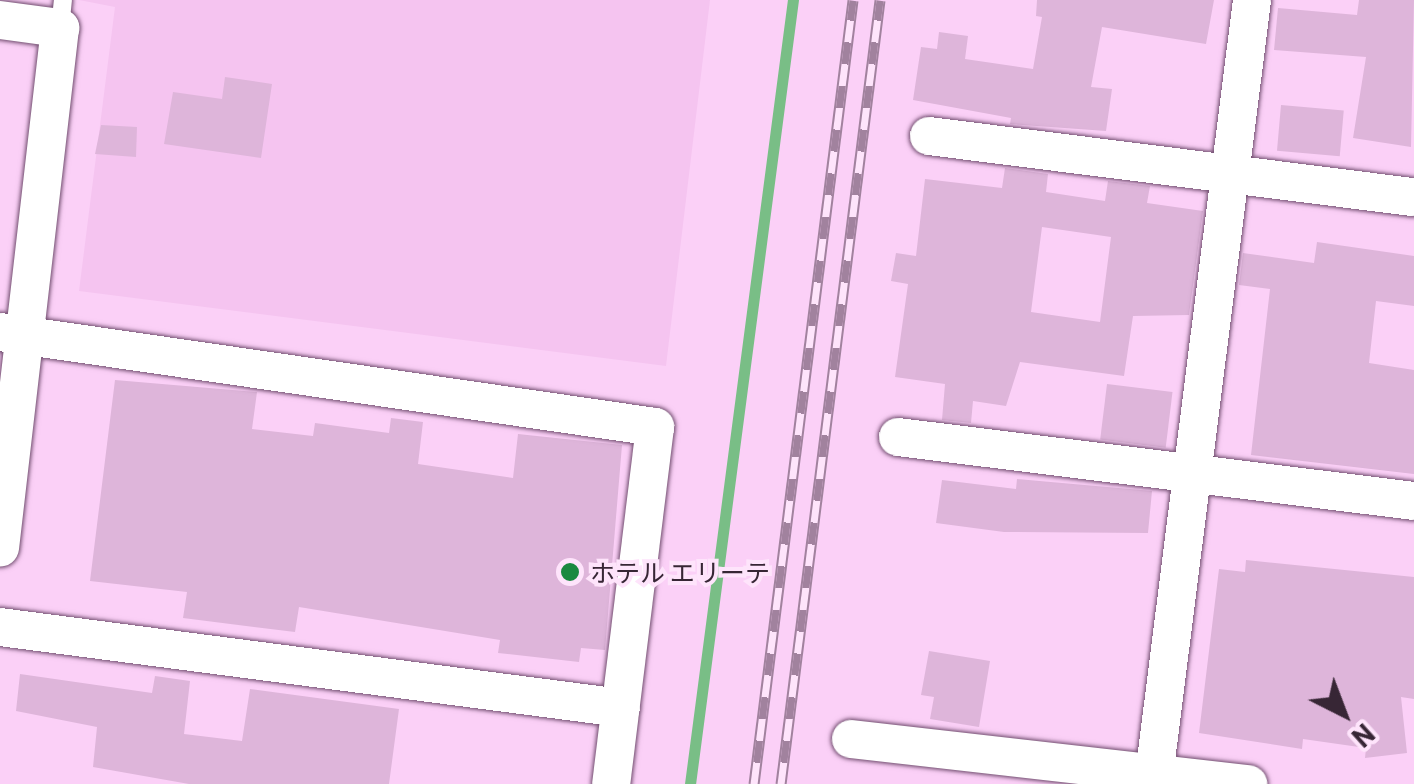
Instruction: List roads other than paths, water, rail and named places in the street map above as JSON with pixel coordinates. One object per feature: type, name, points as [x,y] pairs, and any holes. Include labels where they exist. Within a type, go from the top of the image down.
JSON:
[{"type":"street","points":[[1154,778],[1252,0]]},
{"type":"street","points":[[0,20],[62,14],[11,333],[0,548]]},
{"type":"street","points":[[929,136],[1414,197]]},
{"type":"street","points":[[11,333],[655,427],[611,784]]},
{"type":"street","points":[[898,437],[1414,501]]},
{"type":"street","points":[[0,628],[621,708]]},
{"type":"street","points":[[851,739],[1154,778],[1248,784]]},
{"type":"waterway","points":[[690,784],[793,0]]},
{"type":"railway","points":[[754,784],[853,0]]},
{"type":"railway","points":[[781,784],[880,0]]},
{"type":"place","name":"ホテル エリーテ","points":[[570,572]]}]
